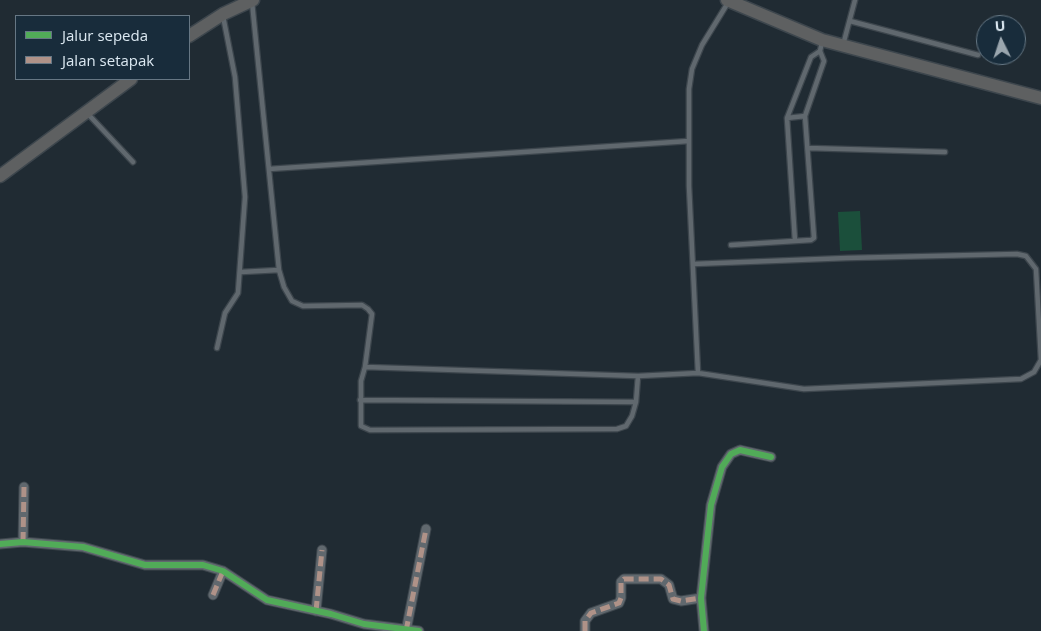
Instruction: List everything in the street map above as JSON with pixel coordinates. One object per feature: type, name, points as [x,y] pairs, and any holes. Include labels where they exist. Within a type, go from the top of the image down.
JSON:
[{"type":"main road","points":[[190,35],[223,14],[252,0]]},
{"type":"main road","points":[[728,1],[821,46],[843,46],[1041,98]]},
{"type":"main road","points":[[0,176],[130,80]]},
{"type":"street","points":[[704,631],[701,598],[711,505],[722,467],[735,451],[745,450],[771,457]]},
{"type":"street","points":[[23,542],[24,488]]},
{"type":"street","points":[[406,630],[426,529]]},
{"type":"street","points":[[0,544],[23,542],[83,547],[146,565],[203,565],[223,571],[267,600],[364,624],[419,631]]},
{"type":"street","points":[[316,611],[322,550]]},
{"type":"street","points":[[213,595],[223,571]]},
{"type":"street","points":[[585,631],[585,621],[591,612],[619,603],[621,598],[620,582],[624,579],[661,579],[669,585],[673,599],[681,601],[701,598]]},
{"type":"lane","points":[[252,0],[279,270],[284,287],[292,301],[304,306],[362,305],[372,314],[365,367],[361,381],[361,426],[370,430],[617,429],[626,426],[636,402],[638,376]]},
{"type":"lane","points":[[843,46],[855,0]]},
{"type":"lane","points":[[698,373],[689,141],[689,89],[692,69],[702,45],[728,1]]},
{"type":"lane","points":[[217,348],[225,313],[238,293],[241,272],[244,175],[234,77],[223,14]]},
{"type":"lane","points":[[850,21],[976,54]]},
{"type":"lane","points":[[731,245],[811,240],[815,234],[805,116],[824,61],[821,46]]},
{"type":"lane","points":[[795,241],[787,118],[811,57],[821,46]]},
{"type":"lane","points":[[86,112],[133,162]]},
{"type":"lane","points":[[787,118],[805,116]]},
{"type":"lane","points":[[269,168],[689,141]]},
{"type":"lane","points":[[808,148],[945,152]]},
{"type":"lane","points":[[365,367],[638,376],[698,373],[804,389],[1021,379],[1034,372],[1041,360],[1036,269],[1026,256],[1017,254],[847,258],[693,264]]},
{"type":"lane","points":[[241,272],[279,270]]},
{"type":"lane","points":[[360,400],[636,402]]},
{"type":"green space","points":[[860,211],[862,250],[840,251],[838,212]]},
{"type":"marked path","points":[[23,542],[24,487]]},
{"type":"marked path","points":[[406,631],[426,529]]},
{"type":"marked path","points":[[316,611],[322,550]]},
{"type":"marked path","points":[[213,595],[223,571]]},
{"type":"marked path","points":[[585,631],[585,621],[591,613],[619,603],[621,598],[621,582],[624,579],[661,579],[669,585],[673,599],[681,601],[701,598]]},
{"type":"cycle path","points":[[704,631],[701,598],[711,505],[722,467],[731,454],[740,450],[771,457]]},
{"type":"cycle path","points":[[0,544],[23,542],[83,547],[145,565],[203,565],[223,571],[267,600],[331,614],[364,624],[419,631]]}]
